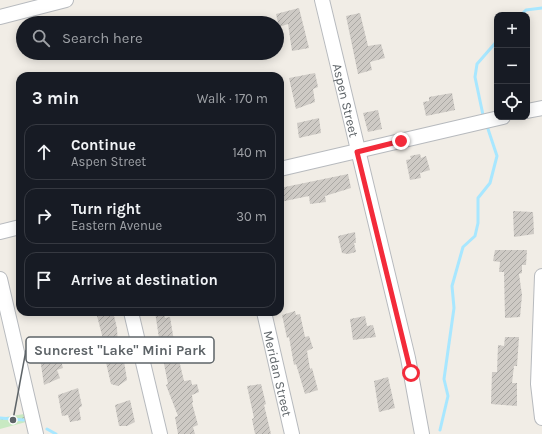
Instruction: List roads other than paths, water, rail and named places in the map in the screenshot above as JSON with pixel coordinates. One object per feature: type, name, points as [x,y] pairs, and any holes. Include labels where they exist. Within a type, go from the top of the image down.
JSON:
[{"type":"street","points":[[0,18],[66,0]]},
{"type":"street","name":"Aspen Street","points":[[322,0],[357,152],[408,358],[422,434]]},
{"type":"street","points":[[530,110],[542,108]]},
{"type":"street","points":[[284,168],[494,119]]},
{"type":"street","points":[[0,232],[16,228]]},
{"type":"street","points":[[542,276],[542,316],[538,384],[542,418]]},
{"type":"street","points":[[0,279],[36,434]]},
{"type":"street","points":[[132,316],[160,434]]},
{"type":"street","name":"Meridan Street","points":[[265,316],[292,434]]},
{"type":"waterway","points":[[524,12],[526,10],[542,8]]},
{"type":"waterway","points":[[483,115],[475,77],[477,64],[494,44]]},
{"type":"waterway","points":[[440,430],[448,396],[444,379],[454,308],[452,286],[463,247],[475,236],[478,223],[478,198],[490,183],[497,156],[487,126]]},
{"type":"waterway","points":[[0,418],[24,420]]},
{"type":"waterway","points":[[47,429],[56,434]]},
{"type":"place","name":"Suncrest \"Lake\" Mini Park","points":[[13,420]]}]
